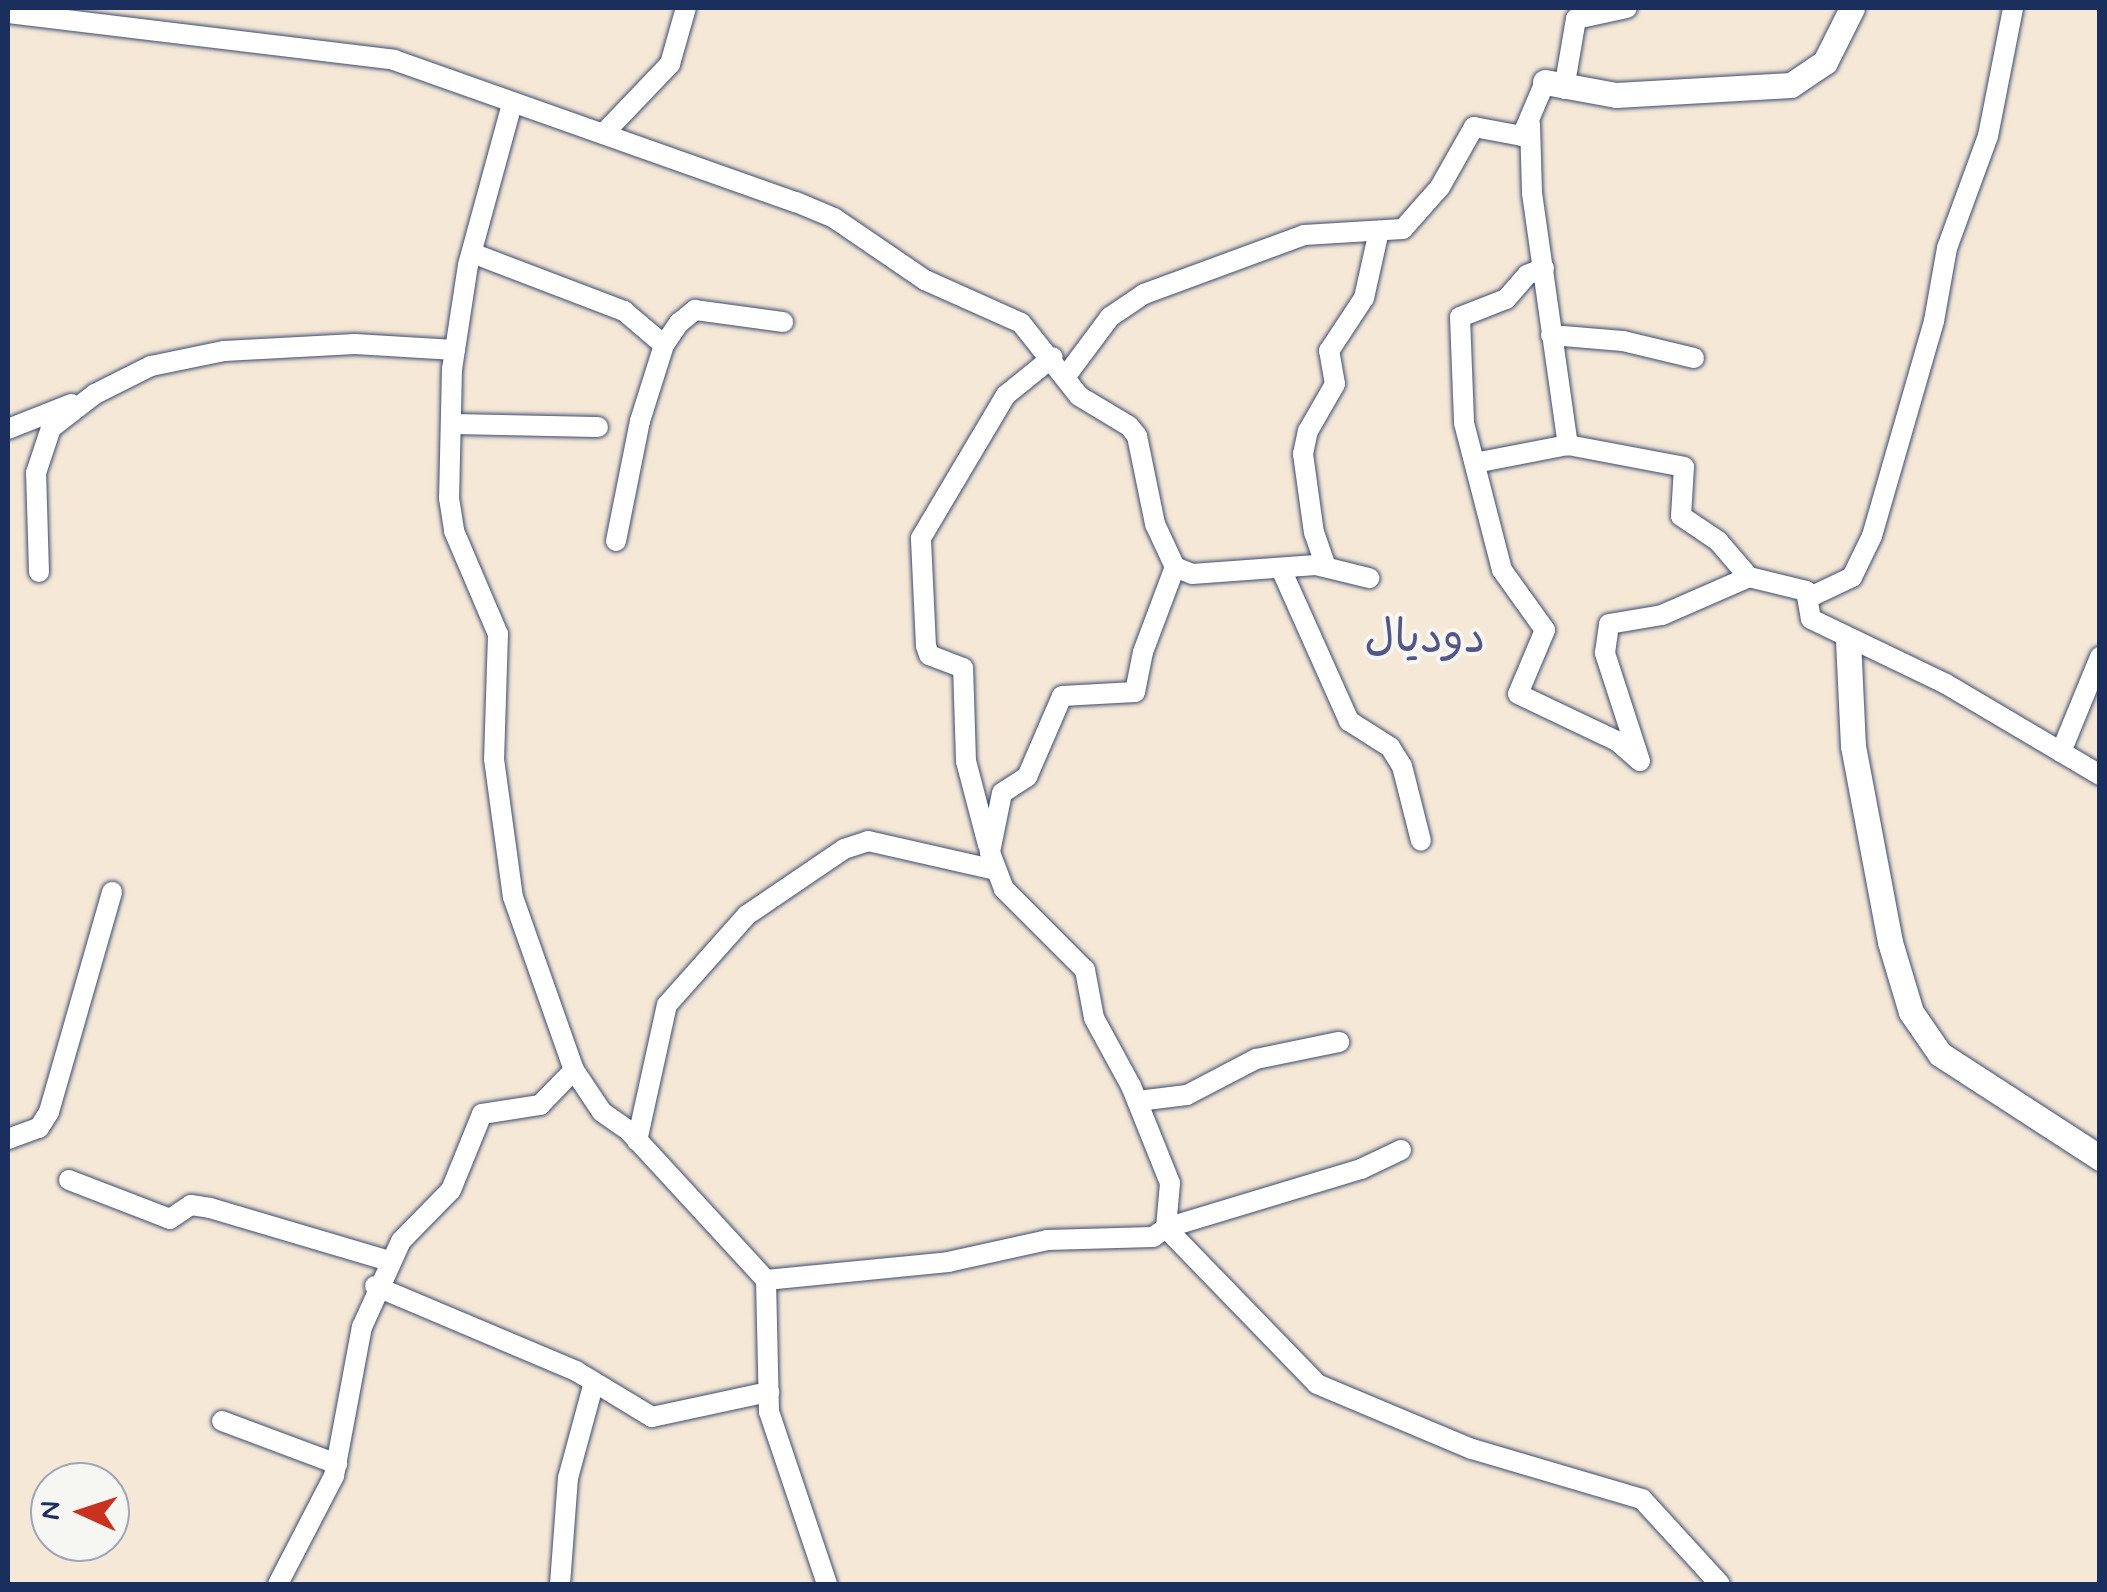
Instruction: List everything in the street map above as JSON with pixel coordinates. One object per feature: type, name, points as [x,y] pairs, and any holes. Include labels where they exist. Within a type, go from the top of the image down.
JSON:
[{"type":"street","points":[[606,131],[670,64],[686,8]]},
{"type":"street","points":[[1066,376],[1110,317],[1144,294],[1304,235],[1379,231],[1413,221],[1474,127],[1522,136],[1554,85],[1576,19],[1627,8]]},
{"type":"street","points":[[1554,85],[1616,95],[1791,85],[1825,62],[1852,8]]},
{"type":"street","points":[[1808,598],[1852,577],[1872,536],[1934,321],[1947,248],[1988,136],[2013,8]]},
{"type":"street","points":[[8,13],[321,46],[394,60],[512,104],[606,131],[834,218],[924,280],[1021,323],[1053,357],[1079,396],[1137,436],[1155,524],[1175,567],[1192,574],[1326,567],[1370,578]]},
{"type":"street","points":[[512,104],[472,253],[456,350],[452,424],[454,531],[498,634],[494,759],[513,898],[574,1070],[602,1112],[638,1141],[766,1280],[768,1392],[773,1433],[827,1584]]},
{"type":"street","points":[[1530,122],[1532,194],[1568,445]]},
{"type":"street","points":[[1326,567],[1314,534],[1304,454],[1308,431],[1334,384],[1328,350],[1364,298],[1379,231]]},
{"type":"street","points":[[472,253],[624,311],[664,345]]},
{"type":"street","points":[[1544,268],[1527,275],[1506,299],[1460,317],[1464,423],[1502,570],[1545,630],[1518,694],[1617,742],[1640,762],[1605,654],[1609,624],[1662,615],[1749,577],[1780,581],[1808,598]]},
{"type":"street","points":[[616,541],[632,454],[664,345],[696,310],[783,322]]},
{"type":"street","points":[[1551,335],[1623,340],[1694,358]]},
{"type":"street","points":[[8,429],[96,394],[151,366],[224,351],[355,344],[456,350]]},
{"type":"street","points":[[1053,357],[1006,395],[921,538],[926,646],[929,655],[963,668],[966,761],[993,861],[1004,890],[1086,970],[1094,1018],[1138,1101],[1170,1183],[1166,1228],[1270,1342],[1317,1384],[1472,1449],[1642,1499],[1720,1584]]},
{"type":"street","points":[[39,572],[36,473],[52,428],[96,394]]},
{"type":"street","points":[[452,424],[598,427]]},
{"type":"street","points":[[1475,463],[1568,445],[1684,467],[1681,516],[1718,541],[1749,577]]},
{"type":"street","points":[[993,861],[1002,793],[1027,777],[1062,696],[1135,692],[1142,652],[1175,567]]},
{"type":"street","points":[[1281,569],[1348,721],[1390,747],[1402,766],[1422,841]]},
{"type":"street","points":[[1808,598],[1811,619],[1946,684],[2100,775]]},
{"type":"street","points":[[1848,640],[1854,746],[1890,942],[1910,1012],[1940,1054],[2100,1158]]},
{"type":"street","points":[[2061,752],[2100,658]]},
{"type":"street","points":[[638,1141],[667,1005],[747,915],[844,849],[868,841],[993,861]]},
{"type":"street","points":[[8,1139],[39,1128],[49,1112],[112,892]]},
{"type":"street","points":[[1138,1101],[1187,1095],[1256,1059],[1339,1042]]},
{"type":"street","points":[[278,1584],[310,1531],[337,1464],[375,1286],[418,1218],[451,1190],[482,1114],[540,1105],[574,1070]]},
{"type":"street","points":[[766,1280],[948,1262],[1047,1240],[1153,1237],[1166,1228],[1400,1150]]},
{"type":"street","points":[[69,1180],[170,1219],[190,1205],[210,1208],[390,1261]]},
{"type":"street","points":[[375,1286],[594,1382],[664,1419],[768,1392]]},
{"type":"street","points":[[560,1584],[568,1478],[594,1382]]},
{"type":"street","points":[[222,1421],[337,1464]]},
{"type":"district","name":"دودیال","points":[[1425,639]]}]
